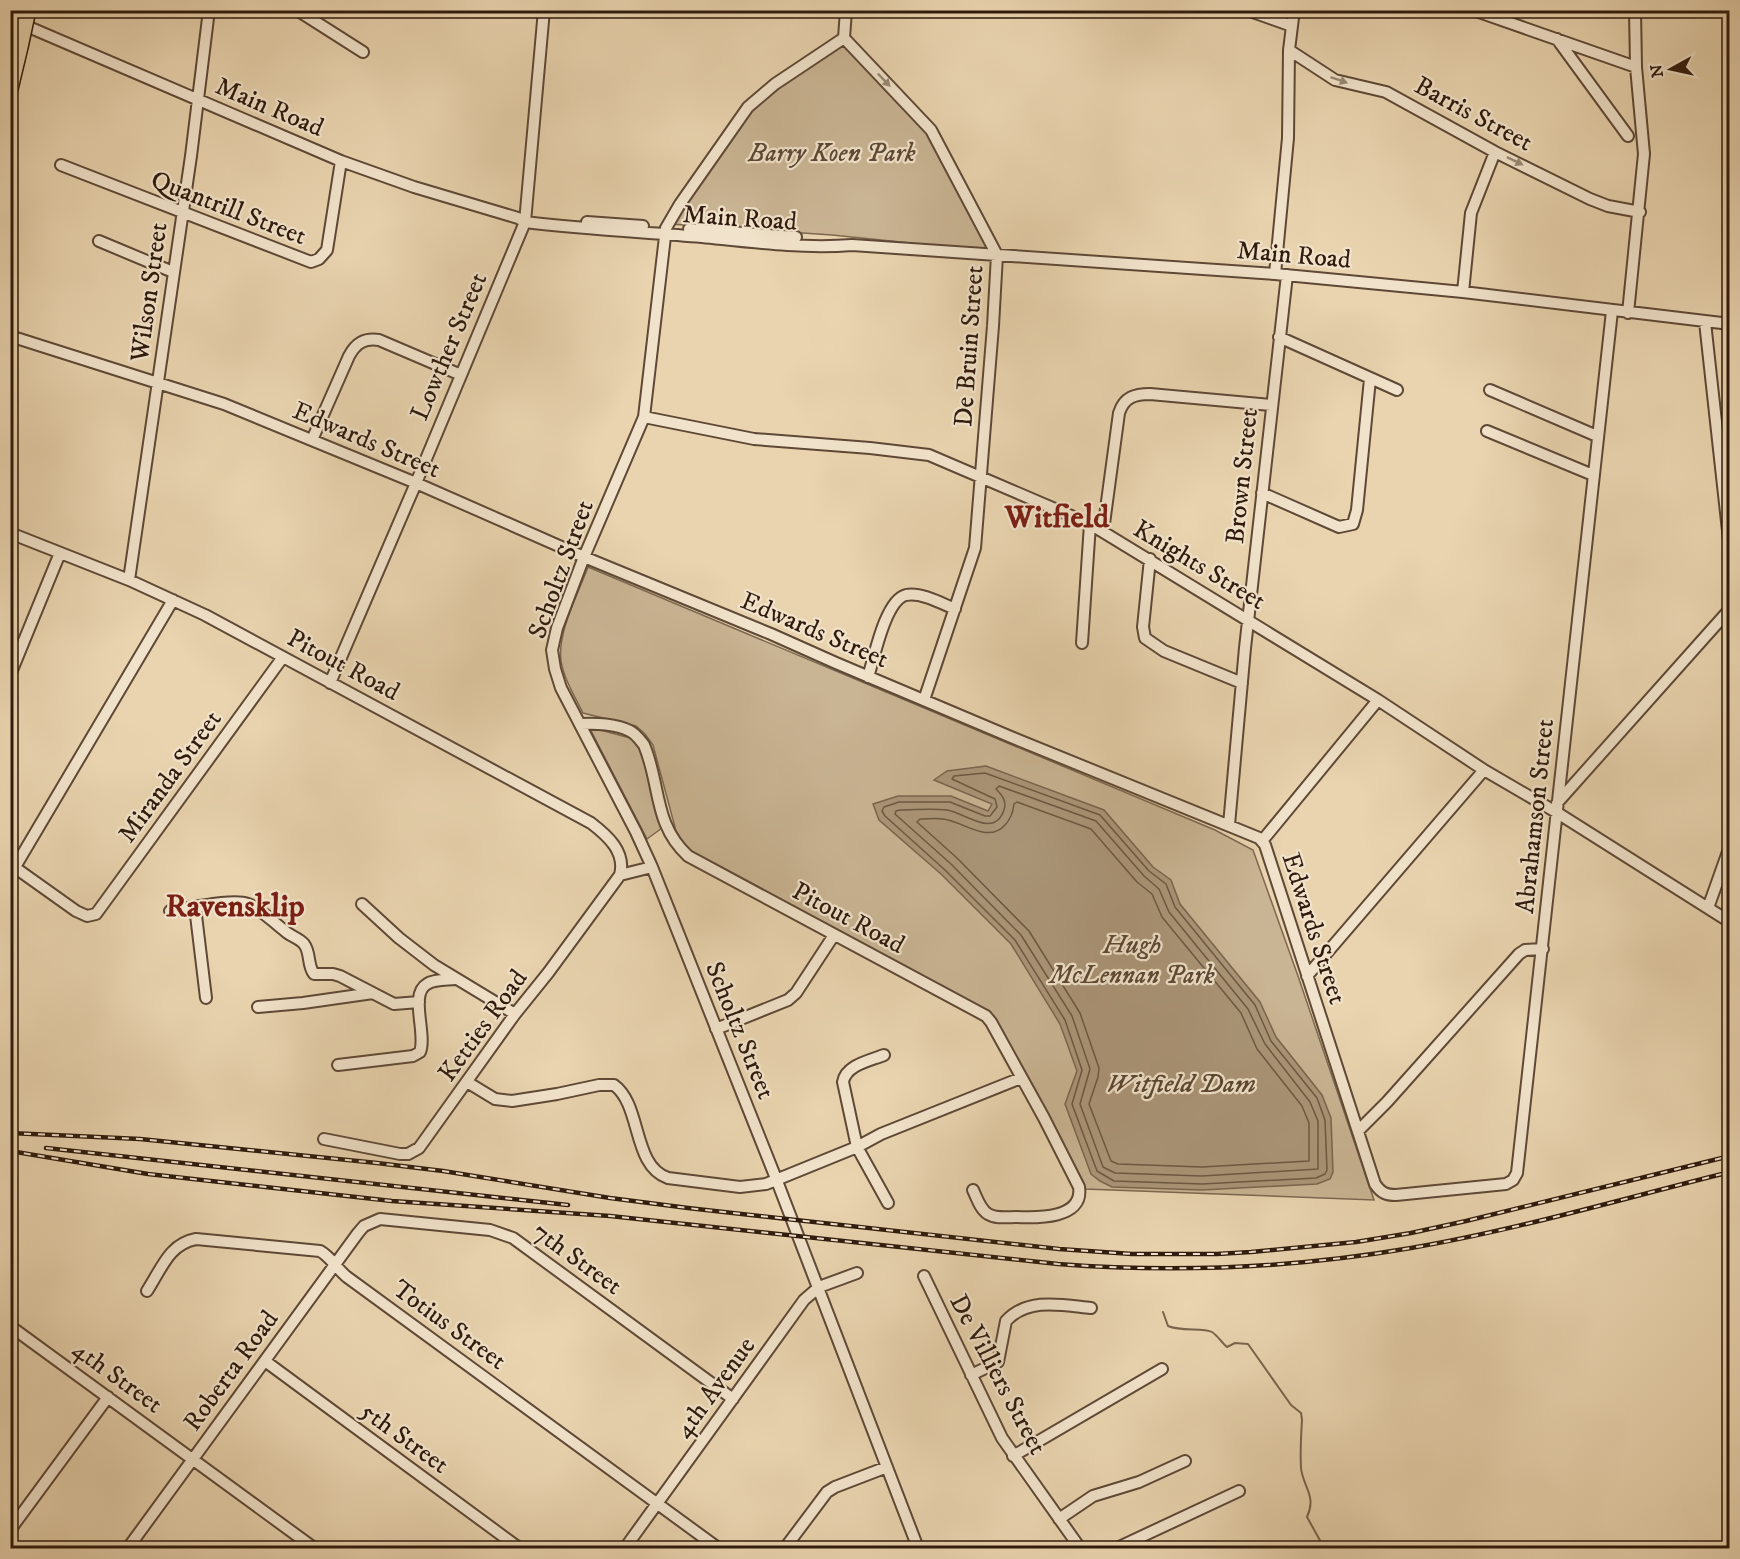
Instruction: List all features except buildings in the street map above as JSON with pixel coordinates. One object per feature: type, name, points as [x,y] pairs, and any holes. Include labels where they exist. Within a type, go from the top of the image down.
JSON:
[{"type":"highway","points":[[10,89],[28,10]]},
{"type":"street","name":"Wilson Street","points":[[129,580],[183,213],[209,10]]},
{"type":"street","points":[[297,10],[363,52]]},
{"type":"street","name":"Lowther Street","points":[[330,682],[416,483],[523,219],[544,10]]},
{"type":"street","points":[[844,38],[846,10]]},
{"type":"street","points":[[1246,10],[1292,26]]},
{"type":"street","points":[[1275,274],[1288,138],[1289,50],[1294,10]]},
{"type":"street","points":[[1473,10],[1636,67]]},
{"type":"street","points":[[1628,313],[1640,212],[1644,143],[1636,67],[1635,10]]},
{"type":"street","name":"Main Road","points":[[10,19],[341,161],[414,187],[523,219],[665,231],[835,240],[852,245],[1287,275],[1463,292],[1729,324]]},
{"type":"street","name":"Scholtz Street","points":[[844,38],[791,73],[748,106],[680,204],[665,231],[644,417],[584,557],[557,628],[552,650],[558,680],[652,867],[819,1287],[918,1548]]},
{"type":"street","name":"De Bruin Street","points":[[844,38],[931,130],[997,255],[974,552],[924,700]]},
{"type":"street","points":[[1557,39],[1628,136]]},
{"type":"street","name":"Barris Street","points":[[1289,50],[1329,77],[1341,82],[1380,90],[1495,152],[1590,199],[1608,206],[1640,212]]},
{"type":"street","points":[[1463,292],[1471,213],[1495,152]]},
{"type":"street","name":"Quantrill Street","points":[[62,165],[305,260],[316,261],[323,256],[330,238],[341,161]]},
{"type":"street","points":[[99,242],[173,272]]},
{"type":"street","name":"Brown Street","points":[[1229,825],[1262,493],[1287,275]]},
{"type":"street","name":"Abrahamson Street","points":[[1375,1184],[1381,1192],[1396,1195],[1506,1184],[1513,1180],[1517,1173],[1612,311]]},
{"type":"street","points":[[1729,324],[1730,312]]},
{"type":"street","points":[[1705,322],[1730,549]]},
{"type":"street","name":"Edwards Street","points":[[10,336],[224,404],[416,483],[584,557],[1011,737],[1229,825],[1262,841],[1375,1184]]},
{"type":"street","points":[[1280,337],[1397,390]]},
{"type":"street","points":[[312,440],[353,348],[361,342],[370,339],[380,340],[461,375]]},
{"type":"street","points":[[1262,493],[1339,527],[1353,524],[1357,510],[1370,379]]},
{"type":"street","points":[[1490,390],[1597,436]]},
{"type":"street","points":[[1104,531],[1119,413],[1121,406],[1131,396],[1150,394],[1272,405]]},
{"type":"street","name":"Knights Street","points":[[644,417],[754,439],[919,453],[934,457],[1089,524],[1104,531],[1378,700],[1484,770],[1556,807],[1730,922]]},
{"type":"street","points":[[1487,431],[1593,475]]},
{"type":"street","points":[[1082,643],[1089,524]]},
{"type":"street","name":"Pitout Road","points":[[10,533],[173,600],[591,823],[612,841],[622,864],[620,875]]},
{"type":"street","points":[[10,675],[60,552]]},
{"type":"street","points":[[1149,560],[1143,627],[1145,638],[1164,651],[1242,683]]},
{"type":"street","points":[[868,677],[889,611],[901,597],[916,595],[955,609]]},
{"type":"street","points":[[13,866],[173,600]]},
{"type":"street","points":[[1556,807],[1730,609]]},
{"type":"street","name":"Miranda Street","points":[[13,866],[76,911],[92,916],[99,911],[283,657]]},
{"type":"street","points":[[1262,841],[1378,700]]},
{"type":"street","name":"Pitout Road","points":[[581,724],[593,723],[627,730],[635,734],[644,745],[667,830],[688,856],[986,1016],[1044,1118],[1080,1194],[1073,1206],[1054,1216],[995,1217],[982,1209],[973,1190]]},
{"type":"street","points":[[1307,976],[1484,770]]},
{"type":"street","points":[[1708,908],[1730,846]]},
{"type":"street","points":[[620,875],[652,867]]},
{"type":"street","name":"Ketties Road","points":[[324,1139],[400,1154],[412,1153],[423,1145],[515,1014],[548,974],[620,875]]},
{"type":"street","points":[[170,911],[234,902],[250,904],[302,942],[307,950],[310,968],[314,974],[333,974],[398,1005],[419,1002]]},
{"type":"street","points":[[362,904],[425,959],[515,1014]]},
{"type":"street","points":[[195,907],[206,998]]},
{"type":"street","points":[[716,1029],[788,1000],[796,993],[834,935]]},
{"type":"street","points":[[1359,1130],[1380,1110],[1520,954],[1525,950],[1543,949]]},
{"type":"street","points":[[338,1065],[413,1056],[420,1053],[423,1038],[420,991],[424,985],[431,982],[455,979]]},
{"type":"street","points":[[258,1007],[373,993]]},
{"type":"street","points":[[884,1055],[851,1068],[844,1075],[844,1093],[857,1147],[888,1203]]},
{"type":"street","points":[[467,1082],[495,1099],[512,1101],[599,1085],[614,1085],[624,1096],[648,1161],[658,1173],[668,1178],[740,1187],[777,1181],[857,1147],[881,1134],[1021,1078]]},
{"type":"street","name":"7th Street","points":[[372,1221],[389,1218],[503,1233],[733,1399]]},
{"type":"street","name":"Roberta Road","points":[[128,1548],[334,1264],[358,1233],[372,1221]]},
{"type":"street","name":"Totius Street","points":[[147,1291],[173,1250],[179,1244],[196,1239],[320,1251],[347,1277],[656,1505],[718,1548]]},
{"type":"street","name":"4th Avenue","points":[[625,1548],[804,1300],[819,1287],[857,1273]]},
{"type":"street","name":"De Villiers Street","points":[[924,1276],[993,1423],[1013,1456],[1080,1548]]},
{"type":"street","points":[[971,1375],[998,1362],[1006,1321],[1010,1316],[1042,1303],[1091,1308]]},
{"type":"street","name":"4th Street","points":[[10,1326],[315,1548]]},
{"type":"street","name":"5th Street","points":[[265,1361],[519,1548]]},
{"type":"street","points":[[1013,1456],[1162,1369]]},
{"type":"street","points":[[10,1530],[108,1396]]},
{"type":"street","points":[[1059,1519],[1093,1496],[1138,1482],[1185,1461]]},
{"type":"street","points":[[785,1548],[827,1492],[887,1467]]},
{"type":"street","points":[[1117,1548],[1239,1491]]},
{"type":"green space","name":"Barry Koen Park","points":[[841,42],[929,135],[989,251],[832,235],[670,224],[756,105]]},
{"type":"green space","name":"Hugh McLennan Park","points":[[588,567],[1215,830],[1253,850],[1374,1200],[1085,1189],[990,1015],[692,857],[676,831],[653,745],[636,726],[583,713],[570,688],[561,661],[562,638]]},
{"type":"green space","points":[[589,727],[634,739],[642,749],[662,828],[647,839]]},
{"type":"water","name":"Witfield Dam","points":[[986,766],[1104,810],[1153,867],[1171,880],[1180,904],[1260,1002],[1276,1037],[1322,1095],[1331,1118],[1333,1172],[1330,1179],[1317,1184],[1202,1190],[1112,1187],[1091,1174],[1065,1104],[1077,1071],[1060,1024],[1011,944],[941,874],[879,820],[873,804],[898,796],[951,796],[988,811],[992,804],[934,780],[947,771]]},
{"type":"waterway","points":[[1163,1312],[1168,1326],[1173,1328],[1208,1331],[1227,1347],[1235,1343],[1248,1344],[1291,1405],[1301,1413],[1301,1468],[1311,1503],[1307,1517],[1322,1544],[1321,1548]]},
{"type":"railway","points":[[10,1133],[140,1139],[377,1163],[688,1208],[1059,1249],[1132,1254],[1251,1252],[1356,1242],[1411,1233],[1730,1156]]},
{"type":"railway","points":[[46,1148],[568,1205]]},
{"type":"railway","points":[[10,1151],[148,1174],[392,1201],[610,1216],[1058,1264],[1146,1268],[1279,1264],[1411,1248],[1531,1223],[1730,1172]]},
{"type":"district","name":"Witfield","points":[[1057,516]]},
{"type":"district","name":"Ravensklip","points":[[235,905]]}]
